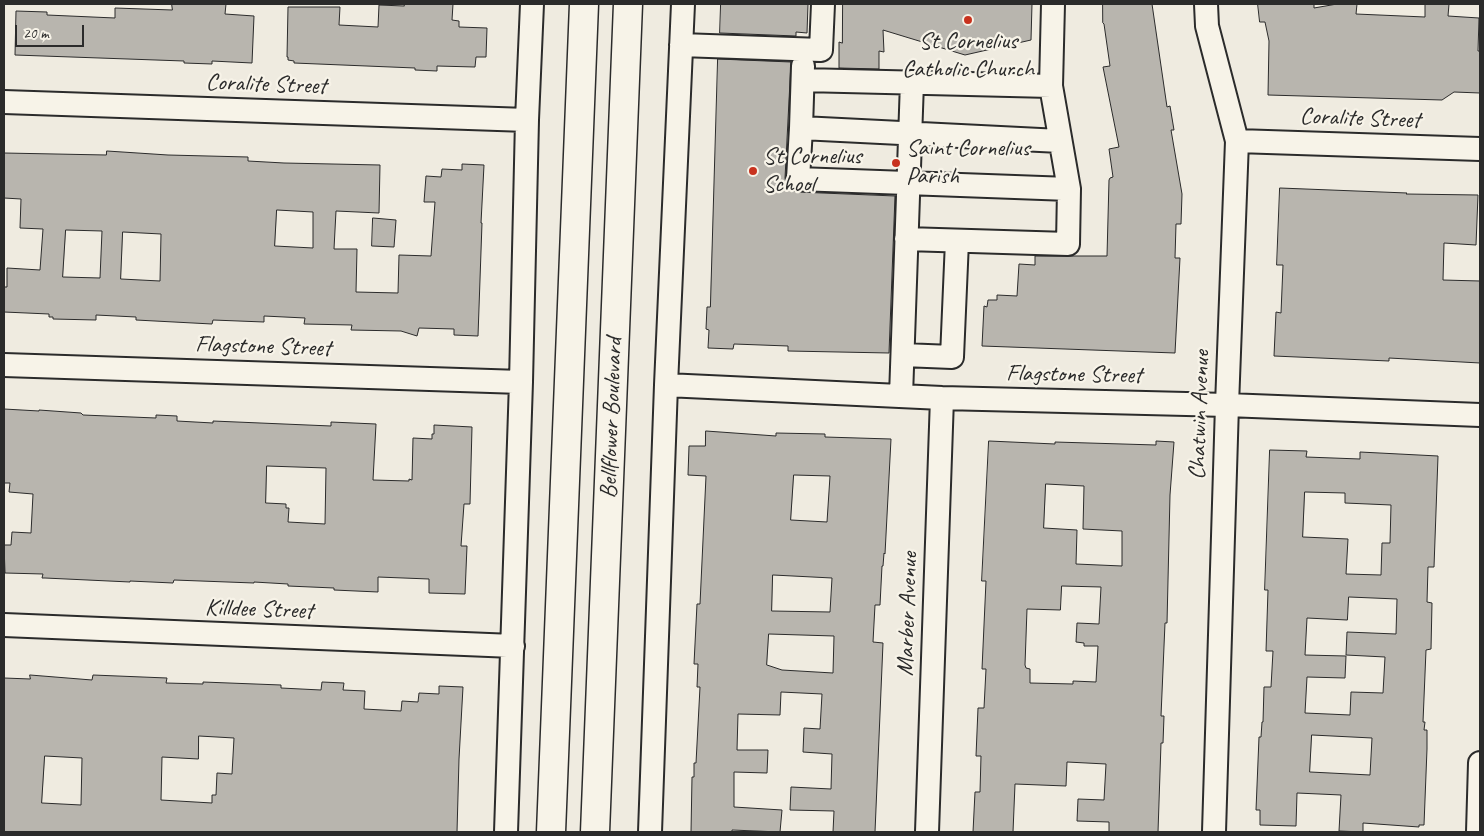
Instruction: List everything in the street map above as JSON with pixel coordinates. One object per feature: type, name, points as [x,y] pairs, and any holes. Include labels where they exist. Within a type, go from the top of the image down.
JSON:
[{"type":"main road","name":"Bellflower Boulevard","points":[[551,832],[584,4]]},
{"type":"main road","name":"Bellflower Boulevard","points":[[595,832],[628,4]]},
{"type":"street","points":[[506,832],[522,382],[527,120],[532,4]]},
{"type":"street","points":[[650,832],[666,385],[683,4]]},
{"type":"street","points":[[681,45],[821,50],[823,4]]},
{"type":"street","points":[[906,239],[1068,244],[1069,189],[1051,86],[1053,4]]},
{"type":"street","name":"Chatwin Avenue","points":[[1206,4],[1207,26],[1237,141],[1226,405],[1214,832]]},
{"type":"street","points":[[804,50],[798,179],[1069,189]]},
{"type":"street","points":[[803,80],[1051,86]]},
{"type":"street","points":[[901,396],[912,82]]},
{"type":"street","name":"Coralite Street","points":[[4,102],[527,120]]},
{"type":"street","points":[[801,128],[1060,141]]},
{"type":"street","name":"Coralite Street","points":[[1237,141],[1480,149]]},
{"type":"street","points":[[903,355],[952,357],[957,242]]},
{"type":"street","name":"Flagstone Street","points":[[4,365],[522,382]]},
{"type":"street","name":"Flagstone Street","points":[[666,385],[942,398],[1226,405],[1480,415]]},
{"type":"street","name":"Marber Avenue","points":[[927,832],[942,398]]},
{"type":"street","name":"Killdee Street","points":[[4,625],[513,646]]},
{"type":"street","points":[[1478,832],[1480,764]]},
{"type":"building","points":[[172,4],[226,4],[225,14],[254,16],[252,63],[212,61],[212,64],[184,63],[184,61],[15,55],[16,11],[47,12],[47,15],[115,18],[115,8],[172,10]]},
{"type":"building","points":[[404,4],[453,4],[452,20],[459,21],[459,27],[487,28],[486,57],[476,57],[475,67],[437,66],[437,71],[415,70],[415,68],[294,63],[294,61],[288,60],[288,7],[340,7],[339,25],[378,27],[379,5],[404,6]]},
{"type":"building","points":[[721,4],[808,4],[807,33],[796,32],[796,36],[720,33]]},
{"type":"building","name":"St Cornelius Catholic Church","points":[[843,4],[1032,4],[1031,40],[965,55],[883,30],[884,52],[879,51],[879,69],[839,68],[839,42],[842,43]]},
{"type":"building","points":[[1103,4],[1152,4],[1167,107],[1170,106],[1174,130],[1171,130],[1182,194],[1181,224],[1176,224],[1175,258],[1180,258],[1175,353],[982,346],[984,306],[987,307],[988,300],[997,300],[997,295],[1017,296],[1019,264],[1035,265],[1035,256],[1107,256],[1109,180],[1113,177],[1109,149],[1119,147],[1103,67],[1110,66],[1103,23]]},
{"type":"building","points":[[1258,4],[1314,4],[1314,8],[1337,4],[1357,4],[1356,14],[1425,17],[1425,4],[1449,4],[1448,16],[1479,18],[1480,93],[1454,92],[1442,100],[1268,95],[1269,41],[1265,22],[1260,22]]},
{"type":"building","name":"St Cornelius School","points":[[718,59],[791,62],[785,178],[786,184],[791,190],[798,192],[895,196],[889,353],[788,351],[788,346],[734,344],[733,349],[708,348],[709,330],[706,329],[707,307],[710,307]]},
{"type":"building","points":[[107,151],[248,157],[248,161],[284,163],[380,165],[379,213],[336,211],[334,249],[357,249],[356,292],[398,293],[399,255],[431,256],[435,202],[424,202],[426,176],[441,177],[442,169],[462,170],[462,164],[484,165],[478,336],[454,335],[454,329],[419,328],[417,336],[401,331],[351,330],[352,325],[304,324],[305,318],[264,316],[264,322],[213,320],[212,324],[136,320],[136,317],[96,315],[96,320],[53,319],[53,317],[49,317],[49,314],[4,312],[4,287],[7,287],[7,268],[40,270],[43,229],[20,228],[21,199],[4,198],[4,153],[106,155]],"holes":[[[277,210],[313,212],[313,248],[275,246]],[[66,230],[102,231],[100,278],[63,277]],[[123,232],[161,234],[160,281],[121,279]]]},
{"type":"building","points":[[1280,188],[1406,194],[1478,195],[1476,245],[1444,243],[1443,280],[1480,281],[1480,363],[1389,358],[1389,361],[1274,356],[1276,312],[1281,313],[1283,265],[1277,265]]},
{"type":"building","points":[[373,218],[396,220],[394,247],[372,246]]},
{"type":"building","points":[[4,409],[156,418],[156,415],[177,416],[177,421],[213,423],[213,421],[331,426],[331,422],[376,424],[373,480],[412,480],[413,438],[432,439],[434,425],[472,427],[470,504],[464,504],[461,546],[467,546],[465,594],[429,593],[429,579],[378,577],[378,592],[334,590],[334,588],[254,582],[174,580],[173,583],[130,582],[42,578],[43,574],[5,573],[4,545],[11,545],[12,532],[31,533],[33,494],[9,492],[10,483],[4,483]],"holes":[[[267,466],[326,468],[325,524],[288,522],[289,508],[286,508],[286,504],[266,503]]]},
{"type":"building","points":[[706,431],[776,436],[776,433],[825,434],[825,437],[891,439],[885,554],[882,566],[880,605],[875,605],[873,642],[883,643],[875,832],[833,832],[834,811],[790,810],[791,787],[831,789],[832,754],[803,752],[804,728],[820,729],[822,694],[781,692],[780,715],[738,714],[737,750],[768,750],[767,773],[734,772],[734,807],[782,810],[780,832],[732,830],[732,832],[691,832],[692,777],[694,777],[694,763],[696,763],[700,687],[697,687],[698,664],[694,664],[697,604],[700,604],[706,476],[688,475],[689,446],[705,446]],"holes":[[[794,475],[830,476],[827,522],[791,520]],[[773,575],[832,578],[830,612],[772,611]],[[769,634],[834,636],[833,673],[782,670],[767,665]]]},
{"type":"building","points":[[989,441],[1156,445],[1156,441],[1174,442],[1170,495],[1167,623],[1165,623],[1161,716],[1164,716],[1163,743],[1161,743],[1158,832],[1109,832],[1109,822],[1077,821],[1078,799],[1104,800],[1106,764],[1067,762],[1066,786],[1015,784],[1013,832],[973,832],[975,792],[980,792],[981,756],[976,756],[978,708],[984,708],[986,669],[982,669],[986,581],[982,581]],"holes":[[[1046,484],[1084,486],[1083,529],[1122,531],[1122,566],[1076,564],[1077,530],[1044,528]],[[1062,586],[1101,587],[1099,624],[1077,623],[1076,642],[1084,643],[1084,646],[1098,646],[1096,682],[1073,681],[1073,684],[1030,683],[1030,669],[1026,668],[1025,665],[1027,609],[1060,610]]]},
{"type":"building","points":[[1270,450],[1307,451],[1306,457],[1360,459],[1360,452],[1438,456],[1434,567],[1428,567],[1427,602],[1432,603],[1431,649],[1426,650],[1423,722],[1425,722],[1424,730],[1427,730],[1424,825],[1419,825],[1419,827],[1363,823],[1363,832],[1339,831],[1341,795],[1297,793],[1296,826],[1260,825],[1260,810],[1256,810],[1259,737],[1261,737],[1263,722],[1264,687],[1271,687],[1273,651],[1266,651],[1268,590],[1265,590]],"holes":[[[1305,492],[1345,493],[1345,503],[1391,505],[1390,543],[1382,543],[1381,575],[1346,574],[1348,539],[1303,537]],[[1349,597],[1397,599],[1396,634],[1347,632],[1346,655],[1385,657],[1383,693],[1351,692],[1350,715],[1305,713],[1307,677],[1345,678],[1346,656],[1305,655],[1307,618],[1347,620]],[[1312,735],[1372,738],[1370,775],[1310,772]]]},
{"type":"building","points":[[30,675],[92,680],[93,675],[167,678],[166,683],[203,684],[203,682],[281,685],[281,688],[321,690],[322,682],[344,683],[343,690],[365,691],[364,709],[401,711],[402,701],[418,702],[419,693],[439,694],[439,686],[463,687],[457,832],[4,832],[4,678],[30,679]],"holes":[[[199,736],[234,738],[232,774],[217,773],[216,795],[212,795],[212,803],[161,800],[162,757],[198,759]],[[45,756],[82,758],[81,805],[42,803]]]},
{"type":"place","name":"St Cornelius Catholic Church","points":[[968,20]]},
{"type":"place","name":"Saint Cornelius Parish","points":[[896,163]]},
{"type":"place","name":"St Cornelius School","points":[[753,171]]}]
